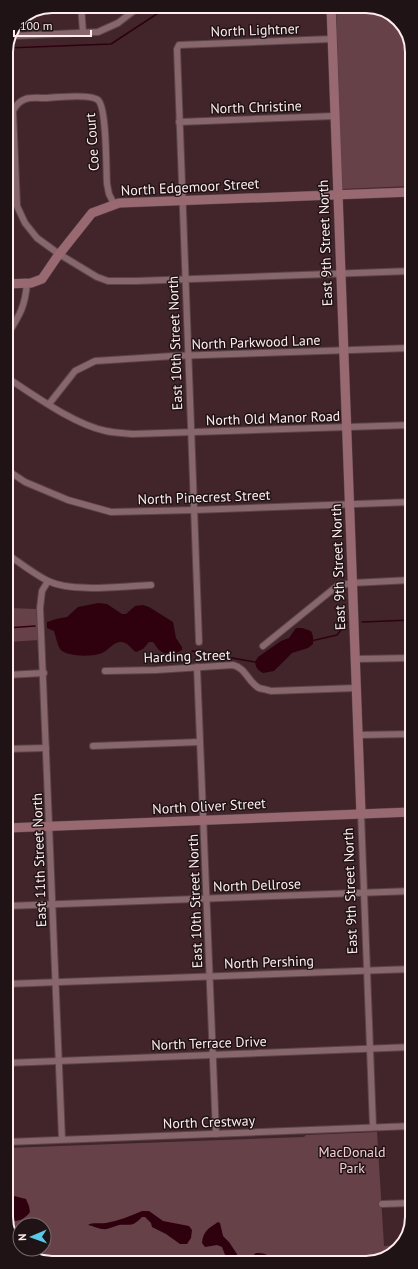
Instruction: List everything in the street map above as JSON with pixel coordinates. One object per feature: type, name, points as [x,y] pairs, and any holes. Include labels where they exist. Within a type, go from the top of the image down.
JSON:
[{"type":"street","points":[[82,13],[83,32]]},
{"type":"street","points":[[17,36],[98,32],[118,23],[131,13]]},
{"type":"street","name":"East 9th Street North","points":[[331,13],[373,1127]]},
{"type":"street","name":"North Lightner","points":[[179,45],[332,39]]},
{"type":"street","name":"East 10th Street North","points":[[179,45],[177,49],[179,122],[199,642]]},
{"type":"street","name":"Coe Court","points":[[59,254],[38,238],[25,223],[17,206],[13,111],[16,105],[23,99],[52,97],[90,97],[98,100],[101,104],[104,116],[107,184],[109,194],[114,204]]},
{"type":"street","name":"North Christine","points":[[179,122],[335,116]]},
{"type":"street","name":"North Edgemoor Street","points":[[13,284],[27,283],[42,279],[59,254],[92,213],[118,203],[405,192]]},
{"type":"street","points":[[59,254],[98,277],[108,281],[185,280],[405,271]]},
{"type":"street","points":[[13,325],[21,313],[26,299],[27,283]]},
{"type":"street","name":"North Parkwood Lane","points":[[49,404],[75,371],[95,361],[405,348]]},
{"type":"street","name":"North Old Manor Road","points":[[13,381],[77,420],[104,431],[133,434],[405,425]]},
{"type":"street","name":"North Pinecrest Street","points":[[13,474],[25,482],[68,500],[111,512],[405,502]]},
{"type":"street","points":[[13,558],[48,581],[60,585],[74,587],[151,585]]},
{"type":"street","points":[[263,646],[337,586],[352,583],[405,580]]},
{"type":"street","name":"East 11th Street North","points":[[48,581],[42,591],[40,599],[62,1140]]},
{"type":"street","points":[[355,659],[405,658]]},
{"type":"street","name":"Harding Street","points":[[105,671],[233,665],[239,666],[251,681],[259,688],[272,691],[356,688]]},
{"type":"street","name":"East 10th Street North","points":[[197,667],[216,1134]]},
{"type":"street","points":[[13,675],[44,673]]},
{"type":"street","points":[[358,735],[405,734]]},
{"type":"street","points":[[93,746],[200,742]]},
{"type":"street","points":[[13,749],[46,748]]},
{"type":"street","name":"North Oliver Street","points":[[13,828],[405,812]]},
{"type":"street","name":"North Dellrose","points":[[13,906],[405,891]]},
{"type":"street","name":"North Pershing","points":[[13,984],[405,969]]},
{"type":"street","name":"North Terrace Drive","points":[[13,1063],[405,1047]]},
{"type":"street","name":"North Crestway","points":[[13,1142],[405,1126]]},
{"type":"street","points":[[382,1204],[405,1203]]},
{"type":"green space","points":[[336,13],[368,13],[381,16],[394,24],[404,42],[405,186],[342,189]]},
{"type":"green space","points":[[13,608],[36,609],[39,640],[13,642]]},
{"type":"green space","name":"MacDonald Park","points":[[377,1132],[384,1246],[393,1245],[376,1255],[52,1256],[52,1217],[13,1217],[13,1148],[304,1137],[306,1135]]},
{"type":"shaded area","points":[[98,603],[107,604],[122,614],[126,614],[135,606],[143,605],[149,607],[173,622],[176,638],[182,647],[182,650],[177,653],[168,654],[159,650],[153,642],[149,642],[143,649],[136,652],[128,644],[118,642],[104,652],[93,655],[80,656],[63,652],[59,647],[54,631],[47,628],[47,622],[67,617],[78,607]]},
{"type":"shaded area","points":[[296,628],[311,631],[313,636],[313,644],[308,648],[292,653],[274,671],[263,673],[259,671],[255,662],[258,657],[281,641],[289,638]]},
{"type":"shaded area","points":[[13,1196],[26,1199],[30,1212],[26,1216],[13,1217]]},
{"type":"shaded area","points":[[142,1211],[149,1211],[163,1221],[189,1226],[192,1230],[191,1238],[187,1244],[180,1244],[166,1234],[152,1227],[151,1223],[145,1217],[142,1217],[132,1224],[119,1225],[107,1229],[88,1225],[115,1221]]},
{"type":"shaded area","points":[[218,1222],[220,1223],[223,1236],[229,1242],[237,1256],[225,1256],[222,1247],[217,1245],[205,1247],[202,1243],[205,1233],[209,1228]]},
{"type":"shaded area","points":[[256,1253],[266,1254],[268,1256],[252,1256]]},
{"type":"waterway","points":[[14,48],[111,44],[158,13]]},
{"type":"waterway","points":[[362,622],[405,620]]},
{"type":"waterway","points":[[311,641],[337,635],[347,622]]},
{"type":"waterway","points":[[13,628],[35,626]]},
{"type":"waterway","points":[[192,651],[255,662]]}]
